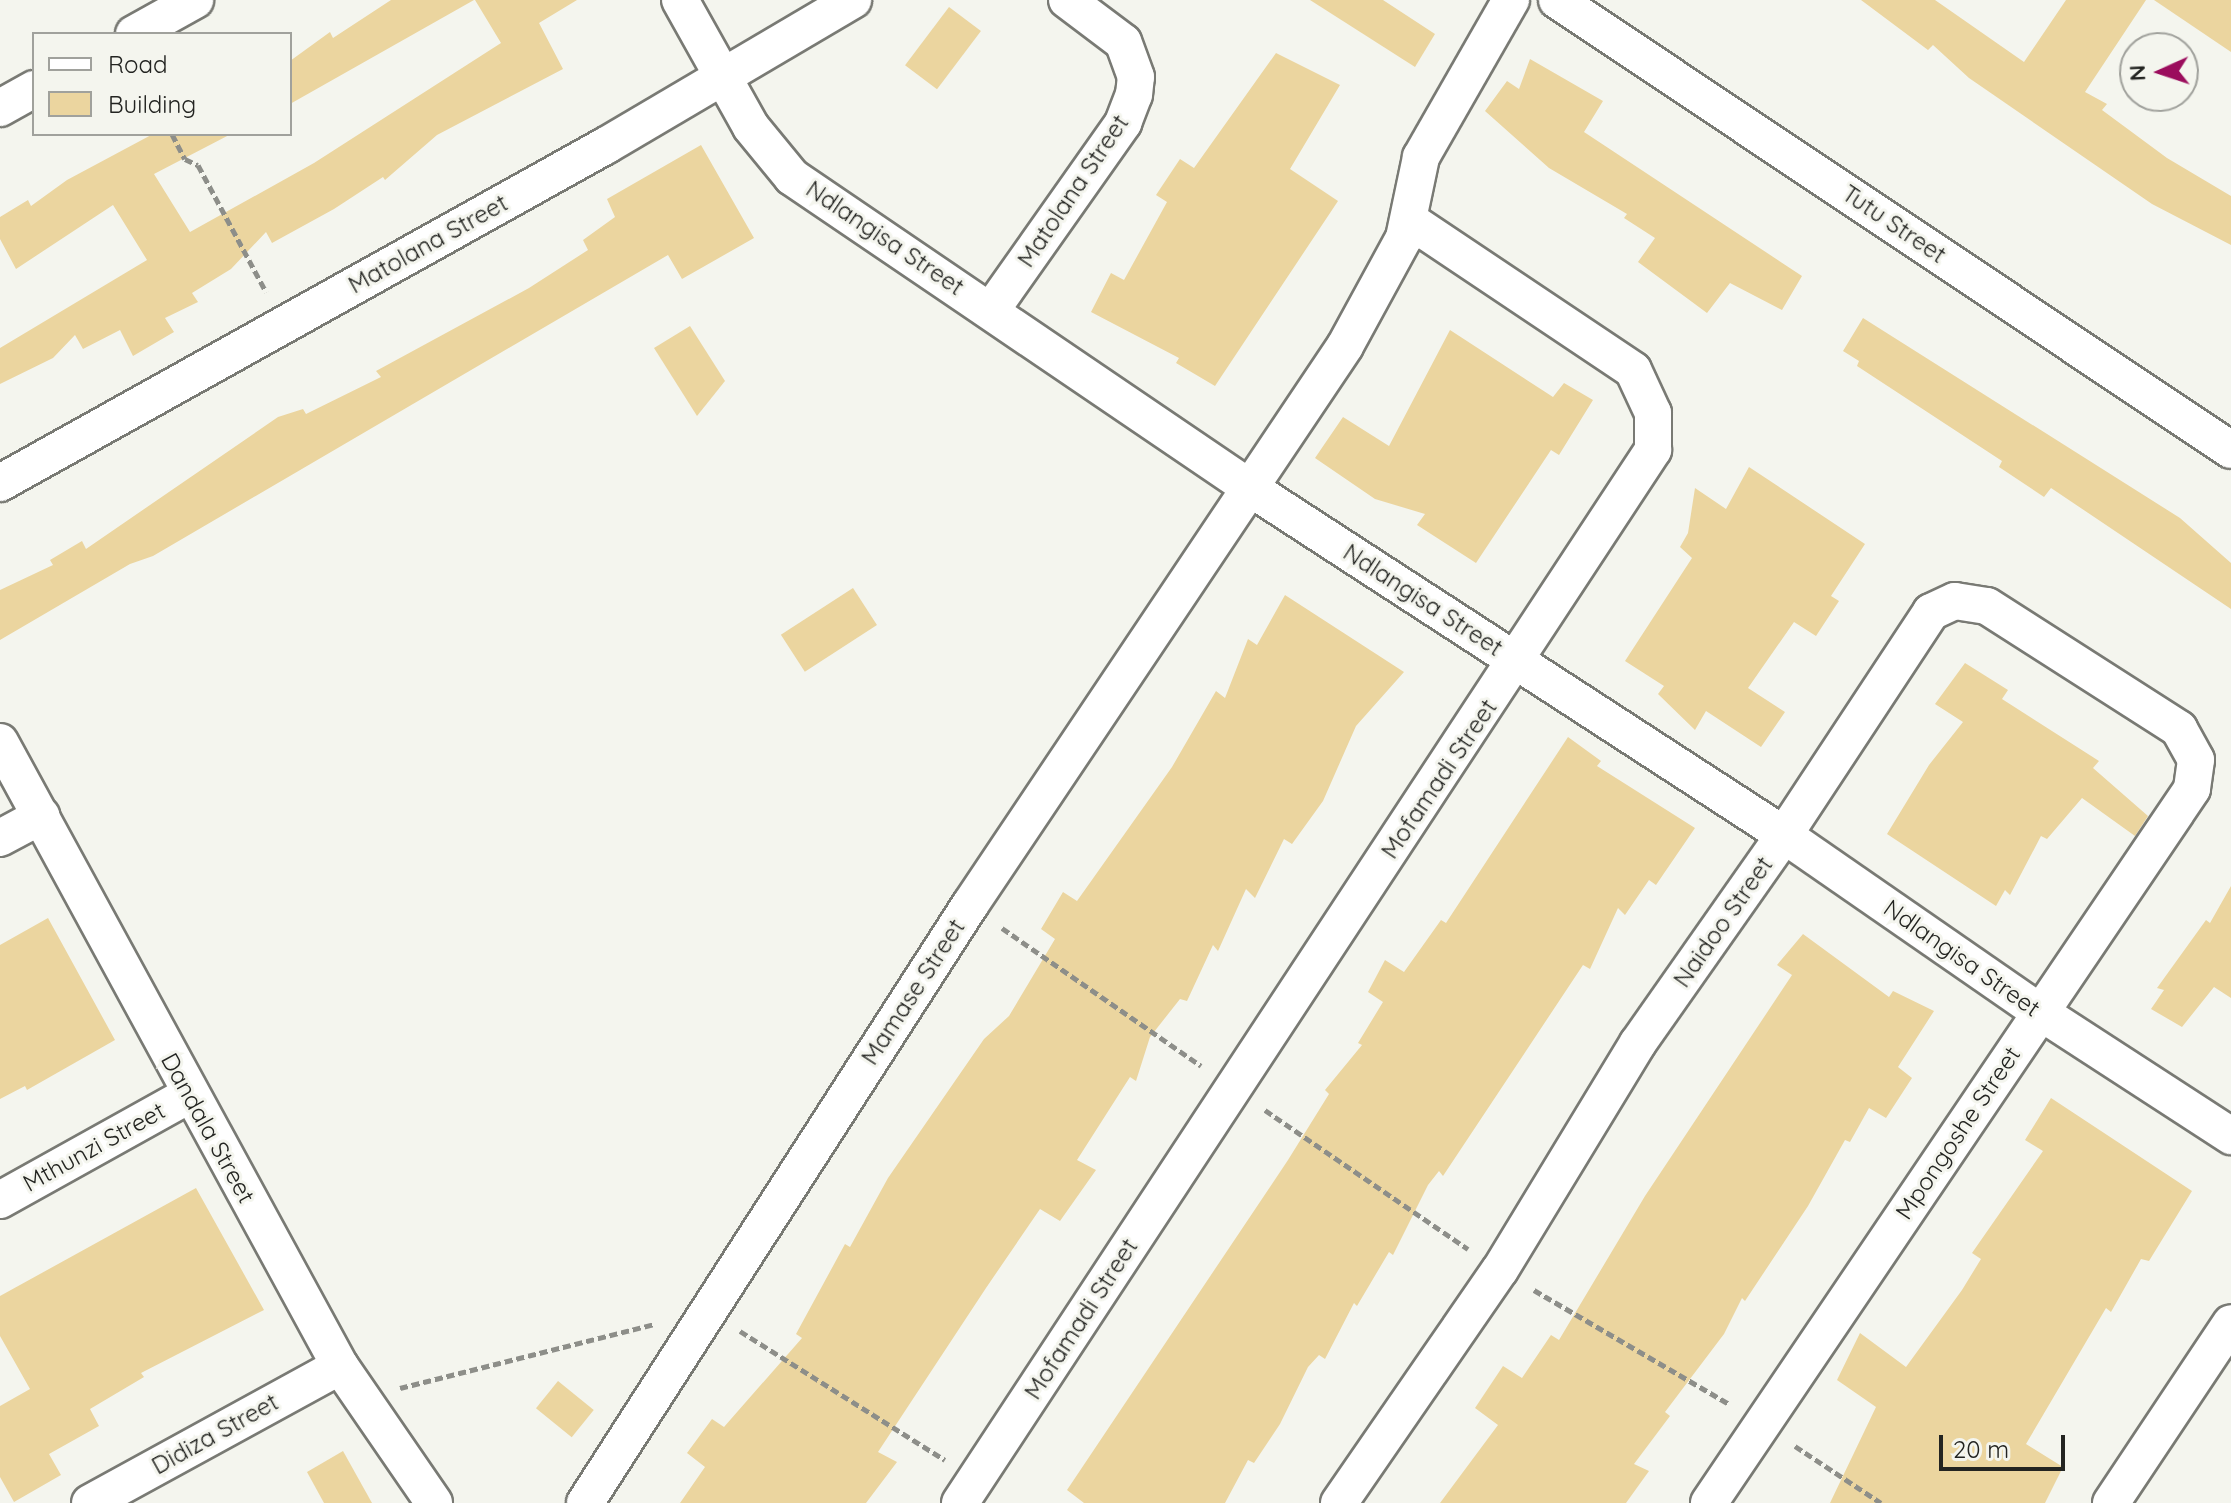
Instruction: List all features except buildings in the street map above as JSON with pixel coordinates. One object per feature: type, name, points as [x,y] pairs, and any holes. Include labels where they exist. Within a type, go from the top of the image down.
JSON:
[{"type":"street","points":[[138,32],[195,0]]},
{"type":"street","name":"Ndlangisa Street","points":[[680,0],[764,147],[792,177],[992,309],[1253,490],[1784,835],[2040,1012],[2231,1136]]},
{"type":"street","name":"Matolana Street","points":[[0,483],[284,325],[853,0]]},
{"type":"street","name":"Matolana Street","points":[[992,309],[1123,123],[1134,95],[1136,77],[1123,42],[1067,0]]},
{"type":"street","points":[[1253,490],[1345,346],[1409,220],[1410,189],[1421,157],[1511,0]]},
{"type":"street","name":"Tutu Street","points":[[1557,0],[2231,450]]},
{"type":"street","points":[[0,108],[32,90]]},
{"type":"street","name":"Mofamadi Street","points":[[968,1491],[1653,450],[1653,413],[1645,388],[1623,362],[1409,220]]},
{"type":"street","name":"Mamase Street","points":[[585,1503],[970,905],[1253,490]]},
{"type":"street","name":"Naidoo Street","points":[[1339,1503],[1500,1270],[1638,1043],[1941,604],[1987,606],[2179,729],[2196,760]]},
{"type":"street","name":"Dandala Street","points":[[0,742],[189,1095],[340,1366],[434,1503]]},
{"type":"street","name":"Mpongoshe Street","points":[[1709,1503],[2192,789],[2196,760]]},
{"type":"street","points":[[0,838],[41,816]]},
{"type":"street","name":"Mthunzi Street","points":[[0,1200],[189,1095]]},
{"type":"street","points":[[2111,1503],[2231,1323]]},
{"type":"street","name":"Didiza Street","points":[[90,1503],[340,1366]]},
{"type":"path","points":[[173,136],[185,159],[198,165],[284,325]]},
{"type":"path","points":[[970,905],[1500,1270],[1762,1423],[1881,1503]]},
{"type":"path","points":[[360,1398],[708,1310],[968,1491]]}]
